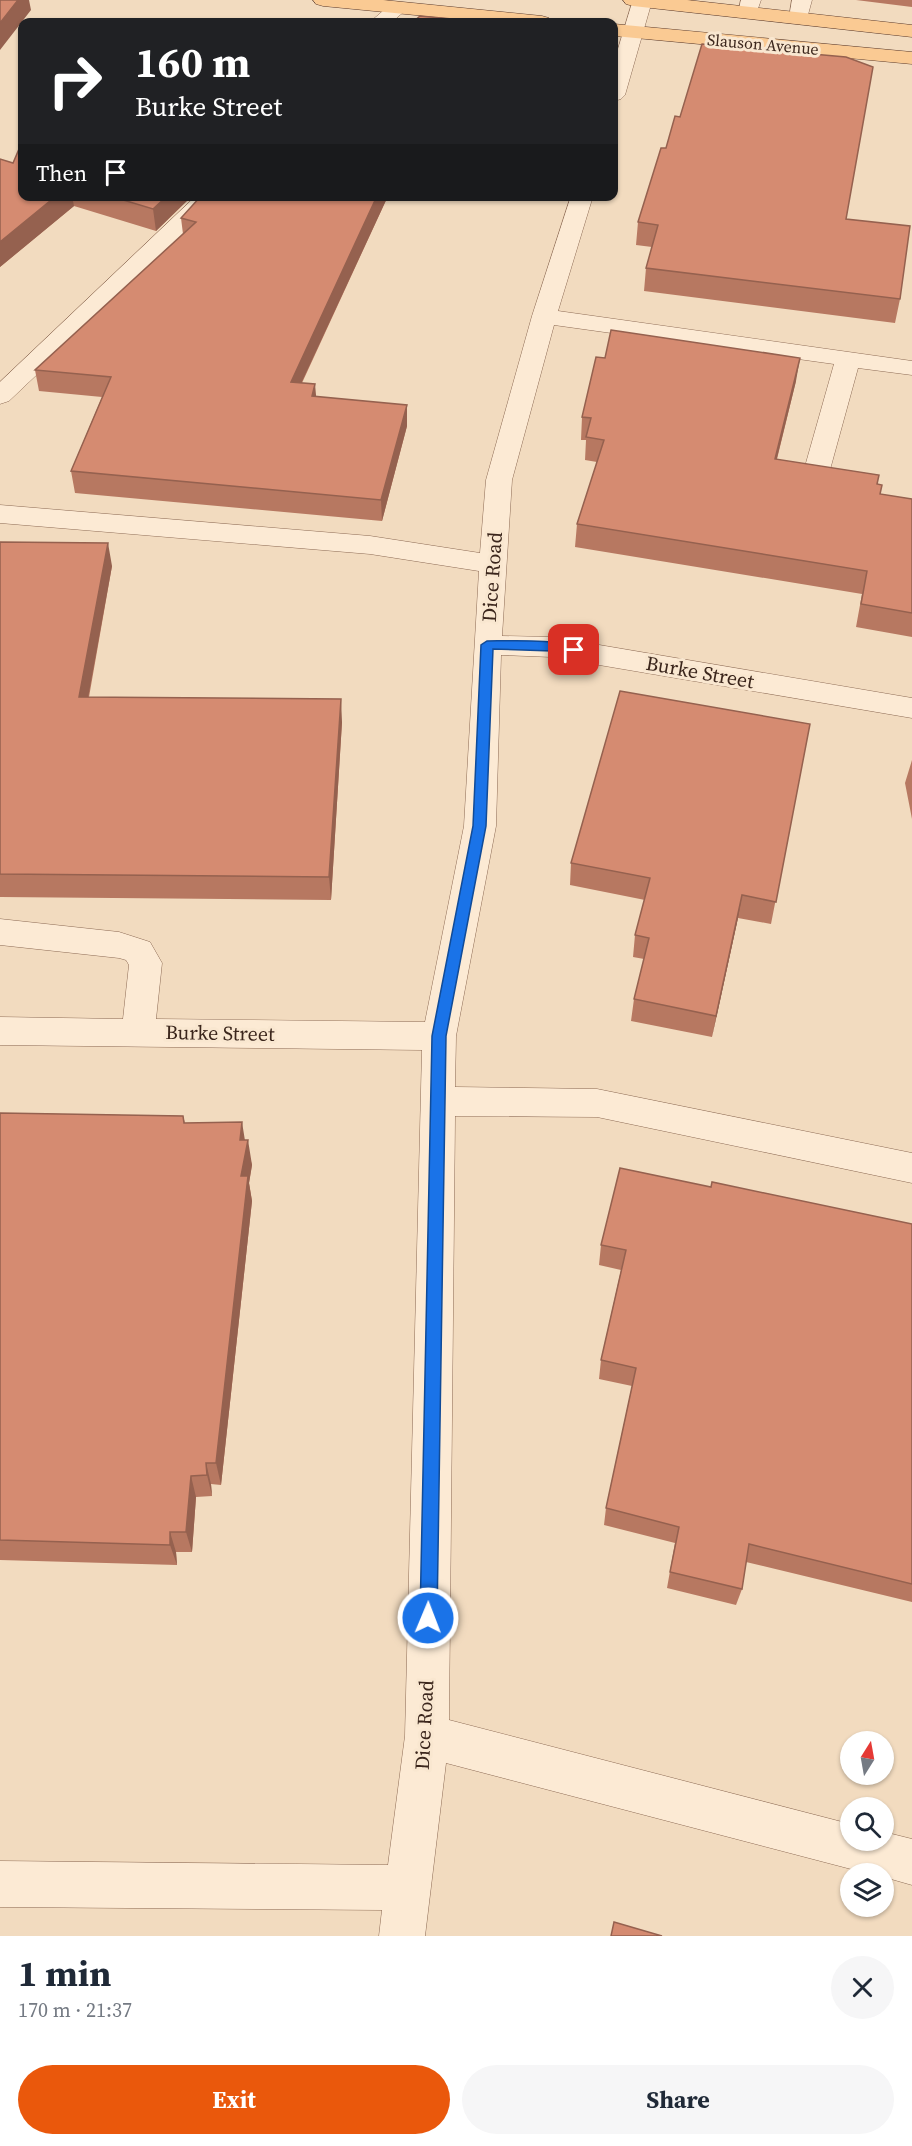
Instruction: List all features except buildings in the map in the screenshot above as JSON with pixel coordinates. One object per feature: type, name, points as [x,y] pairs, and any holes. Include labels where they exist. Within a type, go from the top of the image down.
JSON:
[{"type":"main road","points":[[323,0],[501,18]]},
{"type":"main road","name":"Slauson Avenue","points":[[638,1],[801,9],[912,30]]},
{"type":"main road","name":"Slauson Avenue","points":[[623,31],[912,58]]},
{"type":"street","points":[[618,66],[623,31],[638,1]]},
{"type":"street","points":[[385,18],[398,8]]},
{"type":"street","points":[[0,396],[204,201]]},
{"type":"street","name":"Dice Road","points":[[402,1936],[427,1736],[436,1101],[439,1036],[480,826],[487,645],[499,480],[544,316],[580,201]]},
{"type":"street","points":[[544,316],[848,359],[911,373]]},
{"type":"street","points":[[815,477],[848,359]]},
{"type":"street","points":[[0,514],[370,545],[492,564]]},
{"type":"street","name":"Burke Street","points":[[487,645],[552,646],[912,708]]},
{"type":"street","points":[[0,932],[119,945],[138,951],[146,963],[138,1033]]},
{"type":"street","name":"Burke Street","points":[[0,1031],[439,1036]]},
{"type":"street","points":[[436,1101],[597,1103],[912,1168]]},
{"type":"street","points":[[427,1736],[912,1862]]},
{"type":"street","points":[[0,1884],[408,1888]]},
{"type":"route","points":[[428,1618],[439,1036],[480,826],[487,645],[552,646],[574,650]]}]
